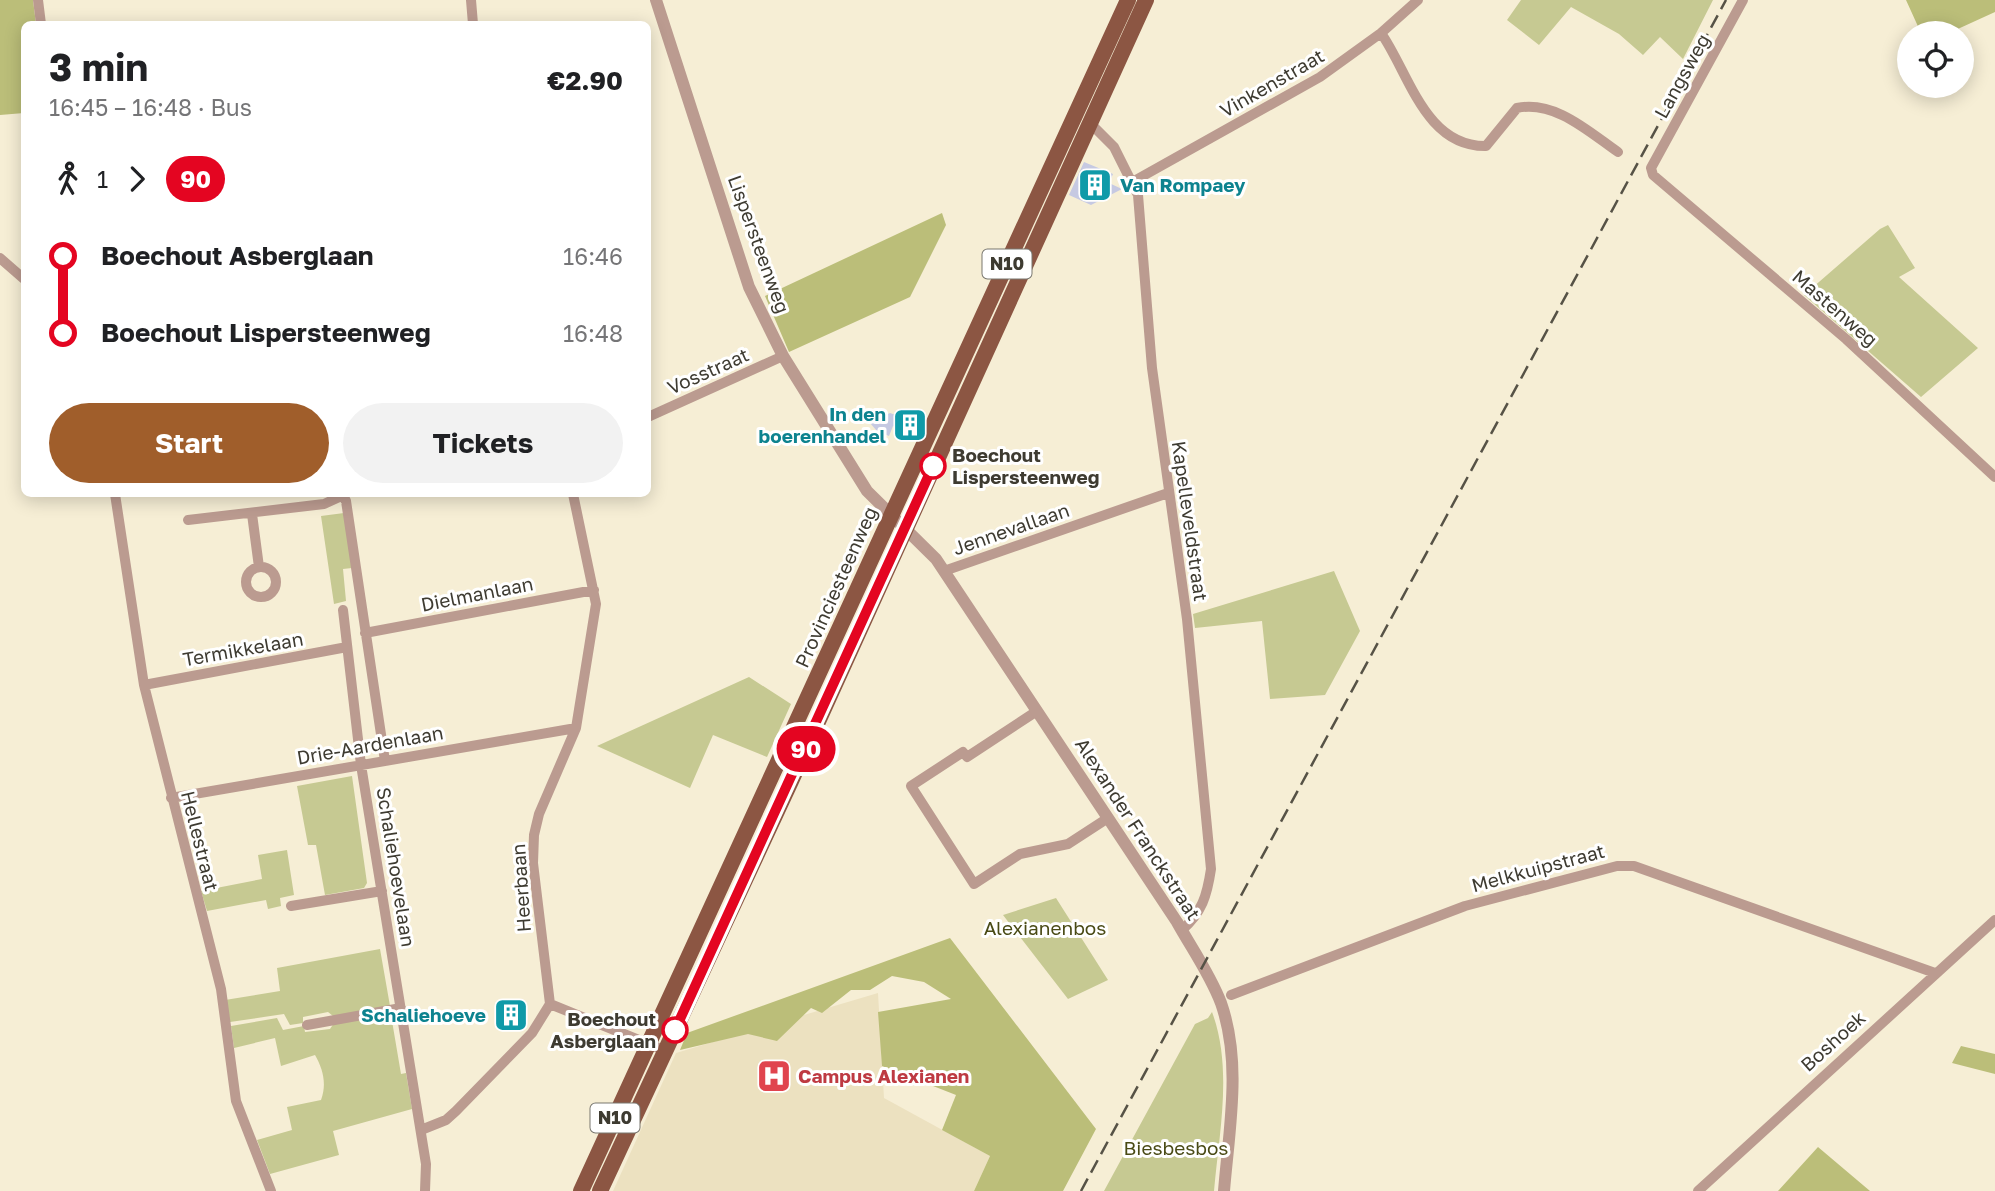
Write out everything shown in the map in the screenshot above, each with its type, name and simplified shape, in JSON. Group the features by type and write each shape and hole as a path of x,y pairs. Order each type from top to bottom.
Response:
{"main road":[{"name":"Provinciesteenweg","path":"581,1191 1128,0"},
{"name":"Provinciesteenweg","path":"600,1191 1146,0"},
{"path":"1087,89 1086,111 1097,107"}],"street":[{"path":"37,0 40,21"},
{"path":"471,0 473,21"},
{"name":"Lispersteenweg","path":"656,0 749,287 783,356 867,491 905,528"},
{"name":"Vinkenstraat","path":"1134,181 1320,77 1381,33 1418,0"},
{"name":"Langsweg","path":"1651,168 1743,0"},
{"path":"1381,33 1422,108 1437,125 1462,142 1486,146 1517,108 1535,107 1565,116 1618,152"},
{"name":"Kapelleveldstraat","path":"1088,126 1094,127 1114,147 1134,181 1141,216 1152,368 1186,619 1212,869 1207,898 1200,912 1182,930"},
{"name":"Mastenweg","path":"1651,168 1661,183 1846,339 1995,477"},
{"path":"0,258 21,276"},
{"name":"Vosstraat","path":"651,416 783,356"},
{"name":"Jennevallaan","path":"944,571 1168,493"},
{"name":"Hellestraat","path":"115,497 144,685 221,989 236,1101 271,1191"},
{"path":"188,520 324,504 337,497"},
{"name":"Schaliehoevelaan","path":"344,497 385,761"},
{"name":"Heerbaan","path":"550,1004 533,863 534,835 539,814 576,728 596,604 574,497"},
{"path":"252,514 259,567"},
{"name":"Alexander Franckstraat","path":"905,528 944,571 1182,930 1219,998 1231,1045 1232,1082 1224,1191"},
{"name":"Dielmanlaan","path":"365,633 594,590"},
{"name":"Schaliehoevelaan","path":"343,610 361,765 421,1130"},
{"name":"Termikkelaan","path":"144,685 347,647"},
{"path":"1037,711 967,757 963,752 911,786 974,884 1020,854 1068,844 1108,818"},
{"name":"Drie-Aardenlaan","path":"171,798 576,728"},
{"name":"Melkkuipstraat","path":"1230,995 1465,906 1617,866 1634,866 1935,974"},
{"path":"291,906 382,891"},
{"name":"Boshoek","path":"1698,1191 1995,920"},
{"path":"425,1191 426,1164 421,1130 446,1120 456,1111 532,1033 550,1004 666,1051"},
{"path":"307,1024 401,1008"}],"shaded area":[{"name":"Campus Alexianen","path":"878,993 884,1098 990,1156 974,1191 613,1191 676,1053"}],"green space":[{"path":"0,0 33,0 36,21 21,21 21,113 0,115"},
{"path":"1521,0 1713,0 1683,59 1660,37 1643,55 1619,34 1571,7 1539,45 1507,20"},
{"path":"1906,0 1995,0 1995,12 1974,22 1916,21"},
{"path":"942,213 946,225 910,297 789,352 765,296"},
{"path":"1888,225 1915,268 1899,277 1978,348 1921,397 1804,295"},
{"path":"344,513 352,568 343,569 346,601 334,604 321,516"},
{"path":"1334,571 1360,631 1325,695 1270,699 1262,621 1195,628 1193,614"},
{"path":"749,677 791,704 767,757 713,735 690,788 597,746"},
{"path":"352,776 367,883 364,888 325,895 316,845 308,845 297,786"},
{"path":"287,850 294,895 280,898 281,906 268,909 266,900 207,911 201,891 262,879 258,855"},
{"name":"Alexianenbos","path":"1056,898 1108,980 1068,999 1003,915"},
{"path":"950,938 1096,1129 1063,1191 974,1191 990,1156 942,1130 956,1095 882,1066 878,1012 951,999 924,982 892,976 870,990 851,990 822,1013 811,1008 777,1041 748,1034 680,1050 687,1033"},
{"path":"380,949 390,1006 333,1016 328,1012 303,1017 303,1023 290,1025 284,1014 230,1022 225,1000 280,991 277,968"},
{"name":"Biesbesbos","path":"1212,1012 1222,1055 1223,1078 1214,1191 1104,1191 1195,1024 1208,1018"},
{"path":"391,1015 401,1074 406,1073 412,1109 333,1131 339,1155 270,1174 257,1140 292,1130 287,1107 321,1100 324,1088 322,1071 315,1055 281,1066 275,1038 234,1048 231,1026 277,1018 283,1030 304,1026 305,1032 330,1029 334,1023"},
{"path":"1961,1046 1995,1054 1995,1074 1952,1063"},
{"path":"1818,1147 1870,1191 1778,1191"}],"building":[{"name":"Van Rompaey","path":"1084,162 1113,174 1109,183 1122,189 1091,205 1069,195"},
{"name":"In den boerenhandel","path":"907,412 924,419 916,436 893,426 889,436 877,431 870,423 890,413 905,418"},
{"name":"Schaliehoeve","path":"525,1007 527,1020 497,1026 495,1011"}],"railway":[{"path":"1081,1191 1726,0"}],"bus line":[{"name":"90","path":"675,1030 933,466"}],"place":[{"name":"Van Rompaey","path":"1095,185"},
{"name":"In den boerenhandel","path":"910,425"},
{"name":"Boechout Lispersteenweg","path":"933,466"},
{"name":"Schaliehoeve","path":"511,1015"},
{"name":"Boechout Asberglaan","path":"675,1030"},
{"name":"Campus Alexianen","path":"774,1076"}]}
